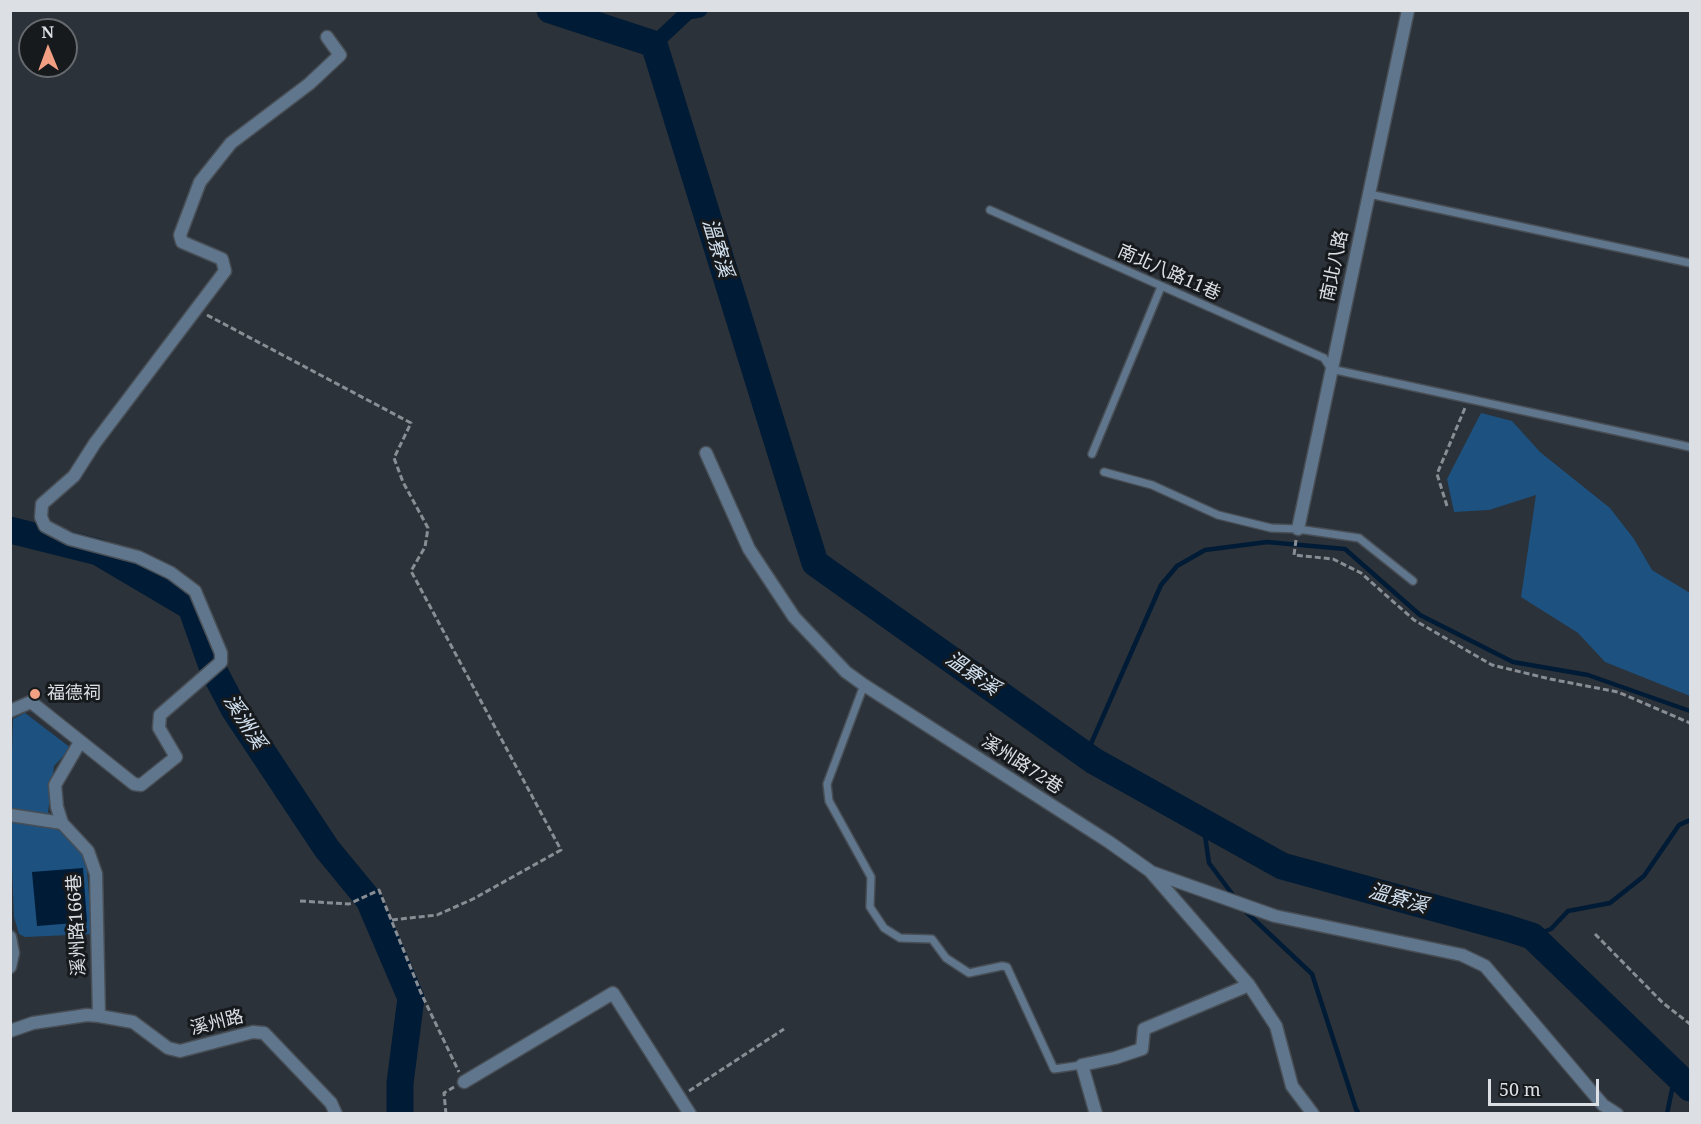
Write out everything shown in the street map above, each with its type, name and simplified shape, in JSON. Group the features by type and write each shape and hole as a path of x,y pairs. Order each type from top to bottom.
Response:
{"street":[{"name":"南北八路","path":"1298,530 1408,10"},
{"path":"10,711 31,702 134,784 141,785 176,757 159,728 160,715 221,662 220,653 195,591 171,573 138,557 70,539 45,526 41,517 42,504 74,476 95,443 225,272 222,259 182,242 180,235 200,182 231,143 309,84 340,55 327,37"},
{"name":"溪州路72巷","path":"706,453 749,549 794,617 846,672 864,685 1109,842 1150,871 1249,985 1276,1026 1292,1086 1313,1113"},
{"name":"溪州路166巷","path":"80,742 55,785 57,807 63,823 88,851 96,874 99,1016"},
{"path":"10,815 63,823"},
{"path":"1150,871 1275,916 1462,955 1485,966 1603,1105 1617,1113"},
{"path":"10,937 13,953 10,967"},
{"path":"1096,1113 1082,1065 1115,1058 1142,1048 1144,1029 1249,985"},
{"path":"464,1082 613,993 690,1113"},
{"name":"溪州路","path":"10,1031 44,1022 87,1015 99,1016 133,1022 168,1048 180,1051 253,1032 264,1033 331,1103 336,1113"}],"lane":[{"path":"1369,194 1690,263"},
{"name":"南北八路11巷","path":"990,210 1324,358 1331,369"},
{"path":"1092,454 1161,287"},
{"path":"1331,369 1690,447"},
{"path":"1104,472 1152,485 1218,515 1271,528 1359,538 1413,582"},
{"path":"864,685 827,784 829,801 871,877 870,907 884,928 900,938 932,939 946,958 969,973 1007,967 1054,1069 1082,1065"}],"path":[{"path":"197,310 411,423 394,458 403,482 428,528 425,547 411,571 561,850 473,899 437,915 392,920"},
{"path":"1447,506 1437,474 1470,398"},
{"path":"1295,548 1294,555 1333,559 1361,573 1414,620 1492,665 1617,692 1690,723"},
{"path":"300,901 349,904 379,891 422,993 464,1082 444,1093 446,1113"},
{"path":"1595,934 1663,1003 1690,1024"},
{"path":"680,1097 784,1029"}],"shaded area":[{"path":"1481,413 1512,421 1540,452 1610,508 1634,539 1652,570 1690,593 1690,696 1605,662 1578,633 1521,597 1536,495 1489,510 1454,512 1447,479"},
{"path":"25,713 71,748 54,766 48,812 68,839 86,856 92,934 25,937 19,934 14,917 10,818 13,719"},
{"path":"83,868 87,922 37,926 32,872"}],"waterway":[{"name":"溫寮溪","path":"550,10 654,44 815,563 1094,761 1282,866 1532,936 1690,1088"},
{"path":"654,44 688,12 700,10"},
{"name":"溪洲溪","path":"10,530 98,552 191,607 213,669 234,709 327,849 369,900 411,998 400,1083 400,1114"},
{"path":"1086,755 1161,585 1177,566 1205,550 1267,542 1345,549 1420,615 1513,662 1588,675 1690,711"},
{"path":"1532,936 1551,929 1568,911 1610,903 1644,876 1679,825 1690,820"},
{"path":"1203,822 1209,863 1236,899"},
{"path":"1242,908 1312,974 1359,1114"},
{"path":"1667,1114 1675,1075"}],"place":[{"name":"福德祠","path":"35,694"}]}
